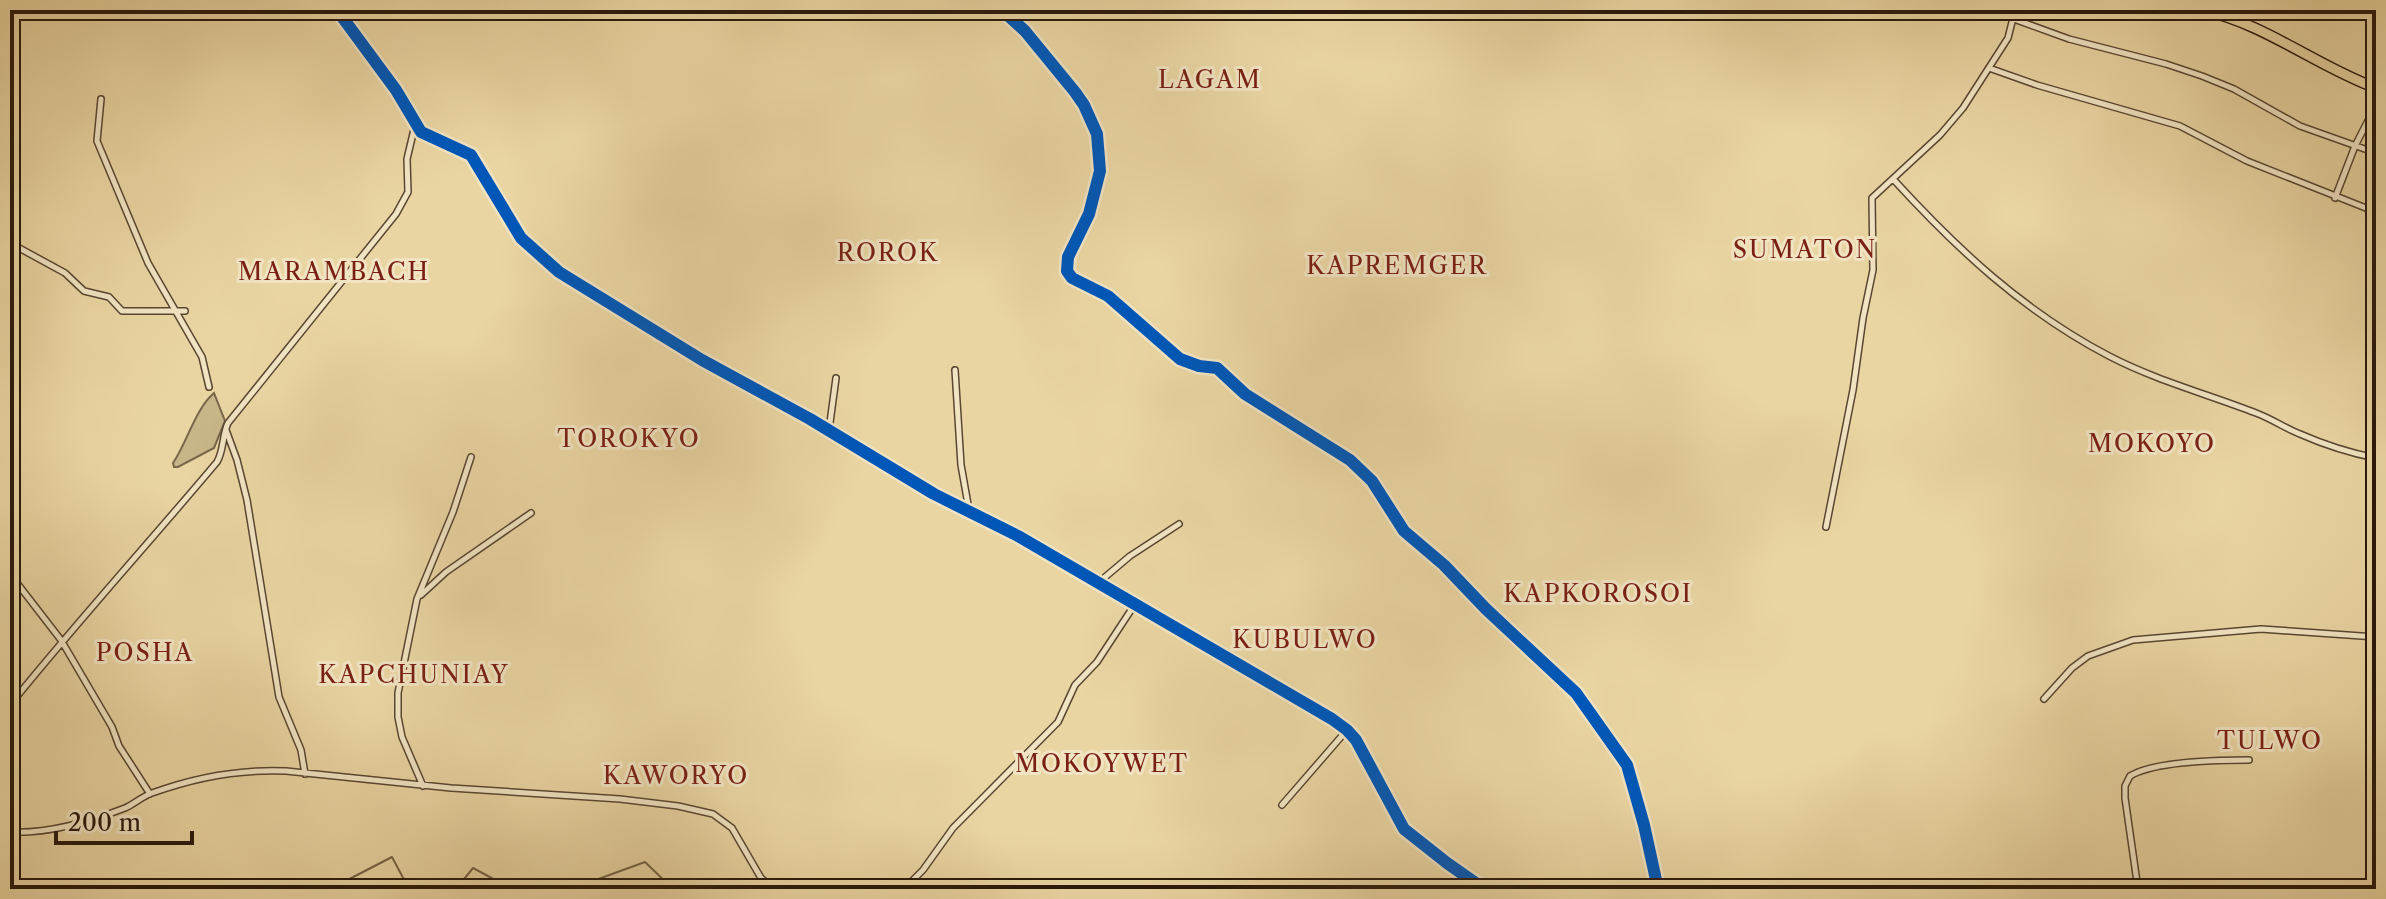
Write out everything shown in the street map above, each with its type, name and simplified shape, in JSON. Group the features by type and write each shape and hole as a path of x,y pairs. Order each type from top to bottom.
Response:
{"main road":[{"path":"2202,10 2243,21 2376,88"}],"street":[{"path":"337,10 396,90 415,125 429,138 471,155 512,226 550,265 702,360 829,430 934,494 1018,536 1234,664 1294,695 1347,730 1365,755 1404,829 1484,889"},
{"path":"1002,10 1037,44 1075,92 1097,134 1100,171 1089,214 1068,257 1067,271 1072,278 1108,296 1181,360 1217,368 1245,394 1350,460 1372,481 1404,531 1444,565 1576,693 1627,765 1658,889"},
{"path":"1826,527 1873,270 1871,204 1876,193 1950,124 2008,38 2015,10"},
{"path":"2361,10 2376,16"},
{"path":"2011,18 2069,39 2202,76 2234,89 2300,126 2376,153"},
{"path":"1989,68 2084,100 2180,126 2247,161 2376,212"},
{"path":"101,99 97,141 148,263 202,357 209,387"},
{"path":"2335,198 2355,146 2376,105"},
{"path":"10,705 61,640 217,462 222,453 225,429 405,201 408,192 407,159 415,125"},
{"path":"1893,179 1946,236 1997,283 2047,319 2107,355 2138,370 2263,416 2330,446 2376,458"},
{"path":"10,243 65,273 84,291 109,297 122,311 185,311"},
{"path":"955,370 961,465 969,511"},
{"path":"829,430 836,378"},
{"path":"225,429 247,500 279,697 301,750 305,774"},
{"path":"423,786 402,737 398,693 417,599 453,512 471,457"},
{"path":"417,599 446,572 531,513"},
{"path":"1098,583 1130,556 1179,524"},
{"path":"10,574 61,640 112,727 119,746 150,794"},
{"path":"904,889 923,870 953,828 1058,722 1075,685 1097,662 1135,604"},
{"path":"2044,699 2072,668 2088,656 2133,640 2261,629 2376,637"},
{"path":"1282,805 1347,730"},
{"path":"2138,889 2125,798 2126,781 2130,776 2146,770 2189,763 2249,760"},
{"path":"10,832 64,828 126,807 150,794 216,775 240,771 305,774 423,786 620,799 713,814 732,828 761,878 774,889"}],"shaded area":[{"path":"214,393 225,421 214,448 174,467 173,463 196,417"}],"waterway":[{"path":"330,889 392,857 409,889"},
{"path":"571,889 645,862 673,889"},
{"path":"456,889 473,868 512,889"}],"cycle path":[{"path":"337,10 396,90 421,132 471,155 521,238 559,272 702,360 810,419 934,494 1018,536 1332,719 1356,740 1404,829 1484,889"},
{"path":"1002,10 1025,31 1075,92 1097,134 1100,171 1089,214 1068,257 1067,271 1072,278 1108,296 1180,359 1217,368 1245,394 1350,460 1372,481 1404,531 1444,565 1576,693 1627,765 1658,889"}],"district":[{"name":"LAGAM","path":"1210,79"},
{"name":"SUMATON","path":"1805,249"},
{"name":"ROROK","path":"888,252"},
{"name":"KAPREMGER","path":"1397,265"},
{"name":"MARAMBACH","path":"334,271"},
{"name":"TOROKYO","path":"629,438"},
{"name":"MOKOYO","path":"2152,443"},
{"name":"KAPKOROSOI","path":"1598,593"},
{"name":"KUBULWO","path":"1305,639"},
{"name":"POSHA","path":"145,652"},
{"name":"KAPCHUNIAY","path":"414,674"},
{"name":"TULWO","path":"2270,740"},
{"name":"MOKOYWET","path":"1102,763"},
{"name":"KAWORYO","path":"676,775"}]}
